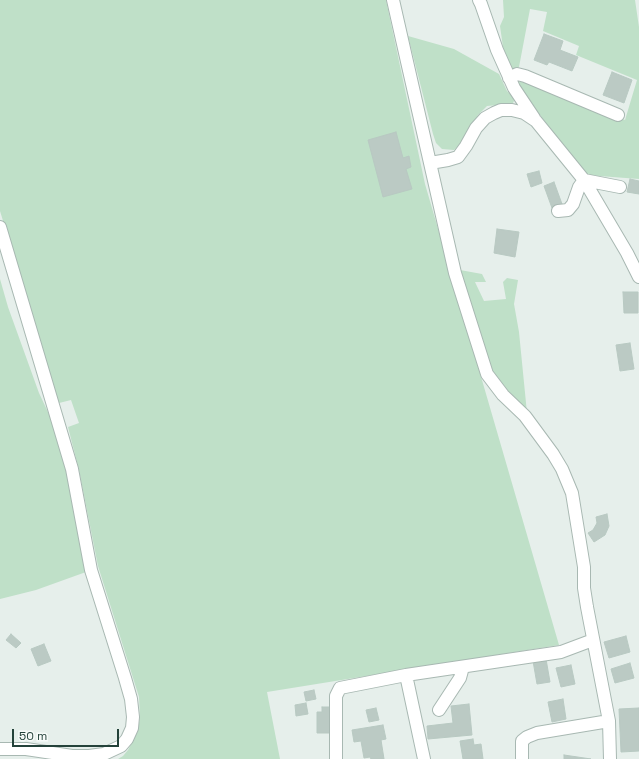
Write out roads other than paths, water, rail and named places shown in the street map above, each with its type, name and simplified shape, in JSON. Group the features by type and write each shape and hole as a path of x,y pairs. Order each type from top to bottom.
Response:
{"street":[{"path":"393,0 455,273 487,374 503,395 525,416 553,454 562,469 572,493 582,554 584,588 609,721 610,759"},
{"path":"479,0 514,88 536,121 584,180 627,253 639,277"},
{"path":"509,78 517,74 525,76 618,115"},
{"path":"430,163 448,160 458,156 466,146 476,128 485,118 501,110 512,110 524,113 536,121"},
{"path":"584,180 620,187"},
{"path":"558,211 568,210 573,204 579,187 584,180"},
{"path":"0,227 70,462 91,570 131,699 133,717 132,728 128,739 121,746 104,754 71,758 26,749 0,749"},
{"path":"336,759 336,696 340,688 406,675 561,652 593,640"},
{"path":"439,710 460,678 463,667"},
{"path":"406,675 424,759"},
{"path":"522,759 522,741 527,737 538,733 609,721"}]}
